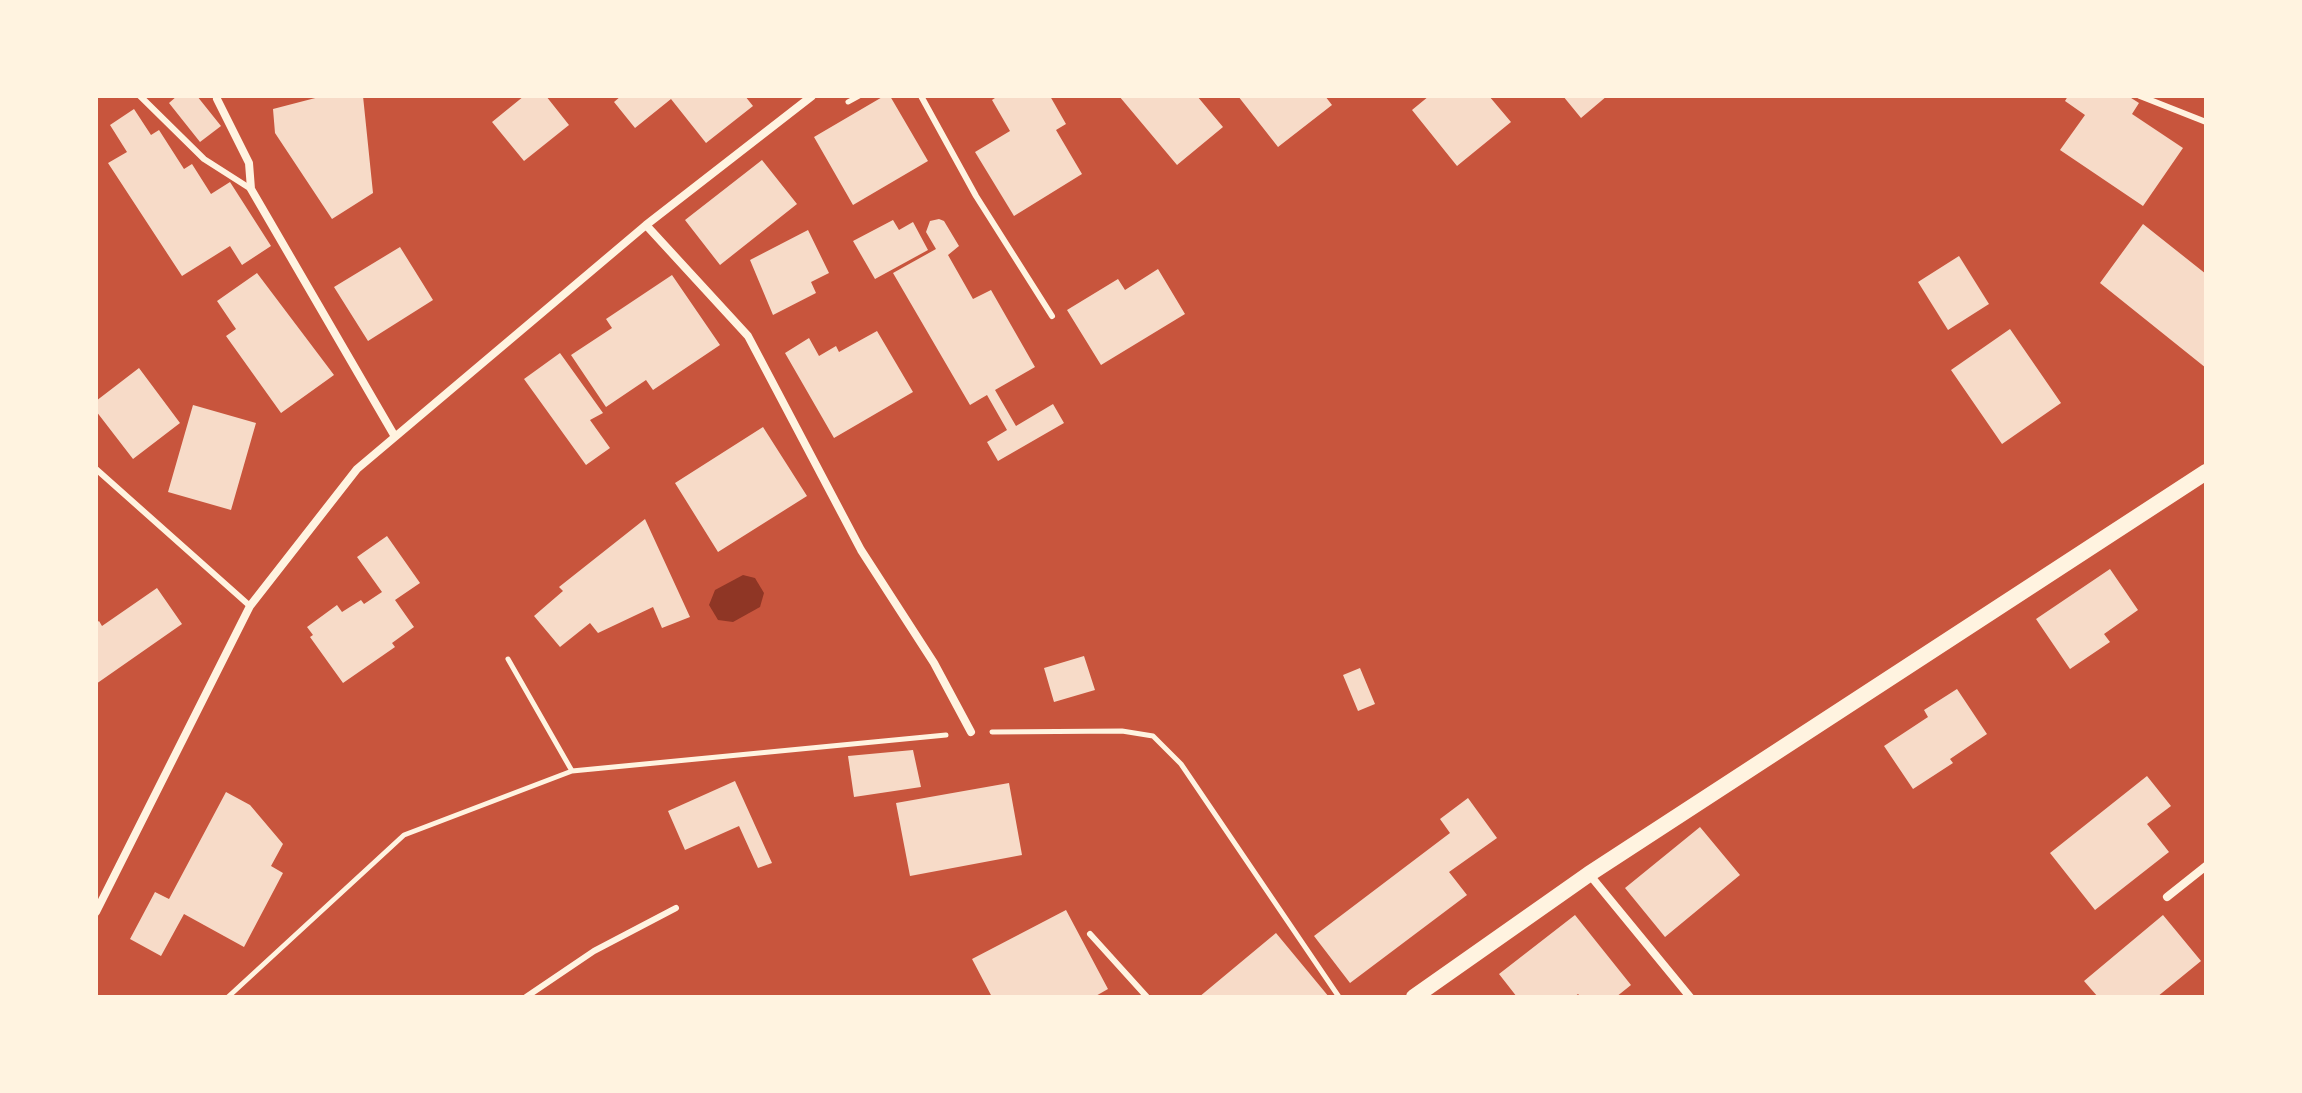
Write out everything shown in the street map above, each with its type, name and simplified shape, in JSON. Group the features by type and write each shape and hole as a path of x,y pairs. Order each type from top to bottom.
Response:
{"main road":[{"path":"1414,997 1589,874 2206,472"}],"street":[{"path":"96,912 250,606 357,469 646,225 812,96"},
{"path":"217,99 249,163 251,189 394,435"},
{"path":"646,225 748,336 861,550 934,663 971,732"},
{"path":"2167,897 2206,866"},
{"path":"1589,874 1690,997"}],"lane":[{"path":"140,96 204,159 251,189"},
{"path":"921,96 976,196 1052,316"},
{"path":"2140,96 2206,122"},
{"path":"96,469 250,606"},
{"path":"526,997 594,951 676,908"},
{"path":"1090,934 1147,997"}],"path":[{"path":"848,102 859,96"},
{"path":"508,659 572,771"},
{"path":"228,997 359,881 404,835 572,771 971,732 1122,731 1153,736 1181,764 1339,997"}],"shaded area":[{"path":"743,575 755,578 764,593 760,607 733,622 718,620 709,605 715,590"}],"building":[{"path":"177,96 197,96 221,126 200,142 169,103"},
{"path":"323,96 363,96 373,193 332,219 275,133 273,109"},
{"path":"524,96 546,96 569,125 524,161 492,122"},
{"path":"621,96 745,96 753,106 706,143 671,99 635,128 614,102"},
{"path":"884,96 890,96 928,161 853,205 814,137"},
{"path":"998,96 1050,96 1066,124 1056,130 1082,174 1014,216 975,152 1010,131 992,100"},
{"path":"1119,96 1197,96 1223,127 1177,165"},
{"path":"1238,96 1325,96 1332,105 1278,147"},
{"path":"1429,96 1489,96 1511,122 1457,166 1412,110"},
{"path":"1563,96 1607,96 1581,118"},
{"path":"2068,96 2128,96 2139,103 2132,114 2183,148 2143,206 2060,150 2085,115 2065,101"},
{"path":"134,109 151,135 159,130 184,169 192,164 211,194 230,182 271,246 242,265 230,246 182,276 108,163 127,152 110,125"},
{"path":"762,160 797,204 720,265 685,220"},
{"path":"893,220 899,230 913,222 928,250 875,279 853,241"},
{"path":"930,221 944,221 959,246 948,255 973,299 991,290 1035,367 995,390 1016,426 1053,404 1064,423 998,461 987,442 1007,430 987,395 970,405 893,273 936,249 926,232"},
{"path":"2143,224 2206,274 2206,368 2100,283"},
{"path":"808,230 829,273 811,282 816,293 773,315 750,260"},
{"path":"400,247 433,300 368,341 334,287"},
{"path":"1959,256 1989,304 1948,330 1918,282"},
{"path":"1158,269 1185,314 1101,365 1067,310 1118,279 1125,290"},
{"path":"257,273 334,375 281,413 226,336 236,329 217,301"},
{"path":"672,275 720,345 653,390 646,380 606,407 571,355 612,328 606,319"},
{"path":"2010,329 2061,403 2002,444 1951,370"},
{"path":"877,331 913,392 834,438 785,353 809,338 819,356 836,346 839,352"},
{"path":"560,353 603,413 590,420 610,448 586,465 524,379"},
{"path":"139,368 180,423 133,459 96,411 96,401"},
{"path":"193,405 256,423 231,510 168,492"},
{"path":"763,427 807,496 718,552 675,483"},
{"path":"645,519 690,617 662,628 653,607 598,633 590,623 560,647 534,616 563,591 559,587"},
{"path":"387,536 420,583 395,600 414,627 392,643 395,647 343,683 310,637 313,635 307,627 337,605 342,612 361,600 364,604 382,592 357,557"},
{"path":"2110,569 2138,610 2104,634 2110,642 2070,669 2036,619"},
{"path":"157,588 182,624 96,684 96,623 99,621 102,626"},
{"path":"1084,656 1095,690 1054,702 1044,668"},
{"path":"1360,668 1375,704 1358,711 1343,675"},
{"path":"1957,689 1987,734 1950,759 1953,763 1913,789 1884,746 1928,717 1924,710"},
{"path":"913,750 921,787 854,797 848,756"},
{"path":"2147,776 2171,806 2147,824 2169,852 2095,910 2050,853"},
{"path":"735,781 772,863 758,868 739,826 685,850 668,811"},
{"path":"1009,783 1022,855 910,876 896,803"},
{"path":"226,792 250,805 283,844 271,866 283,873 244,947 184,914 161,956 130,939 155,892 169,899"},
{"path":"1468,798 1497,838 1449,872 1467,895 1350,983 1314,936 1450,833 1440,819"},
{"path":"1700,827 1740,875 1665,937 1625,888"},
{"path":"1066,910 1108,989 1094,997 992,997 972,959"},
{"path":"1575,915 1631,985 1616,997 1581,997 1578,994 1574,997 1517,997 1499,974"},
{"path":"2163,915 2201,961 2157,997 2098,997 2084,981"},
{"path":"1276,933 1329,997 1199,997"}]}
